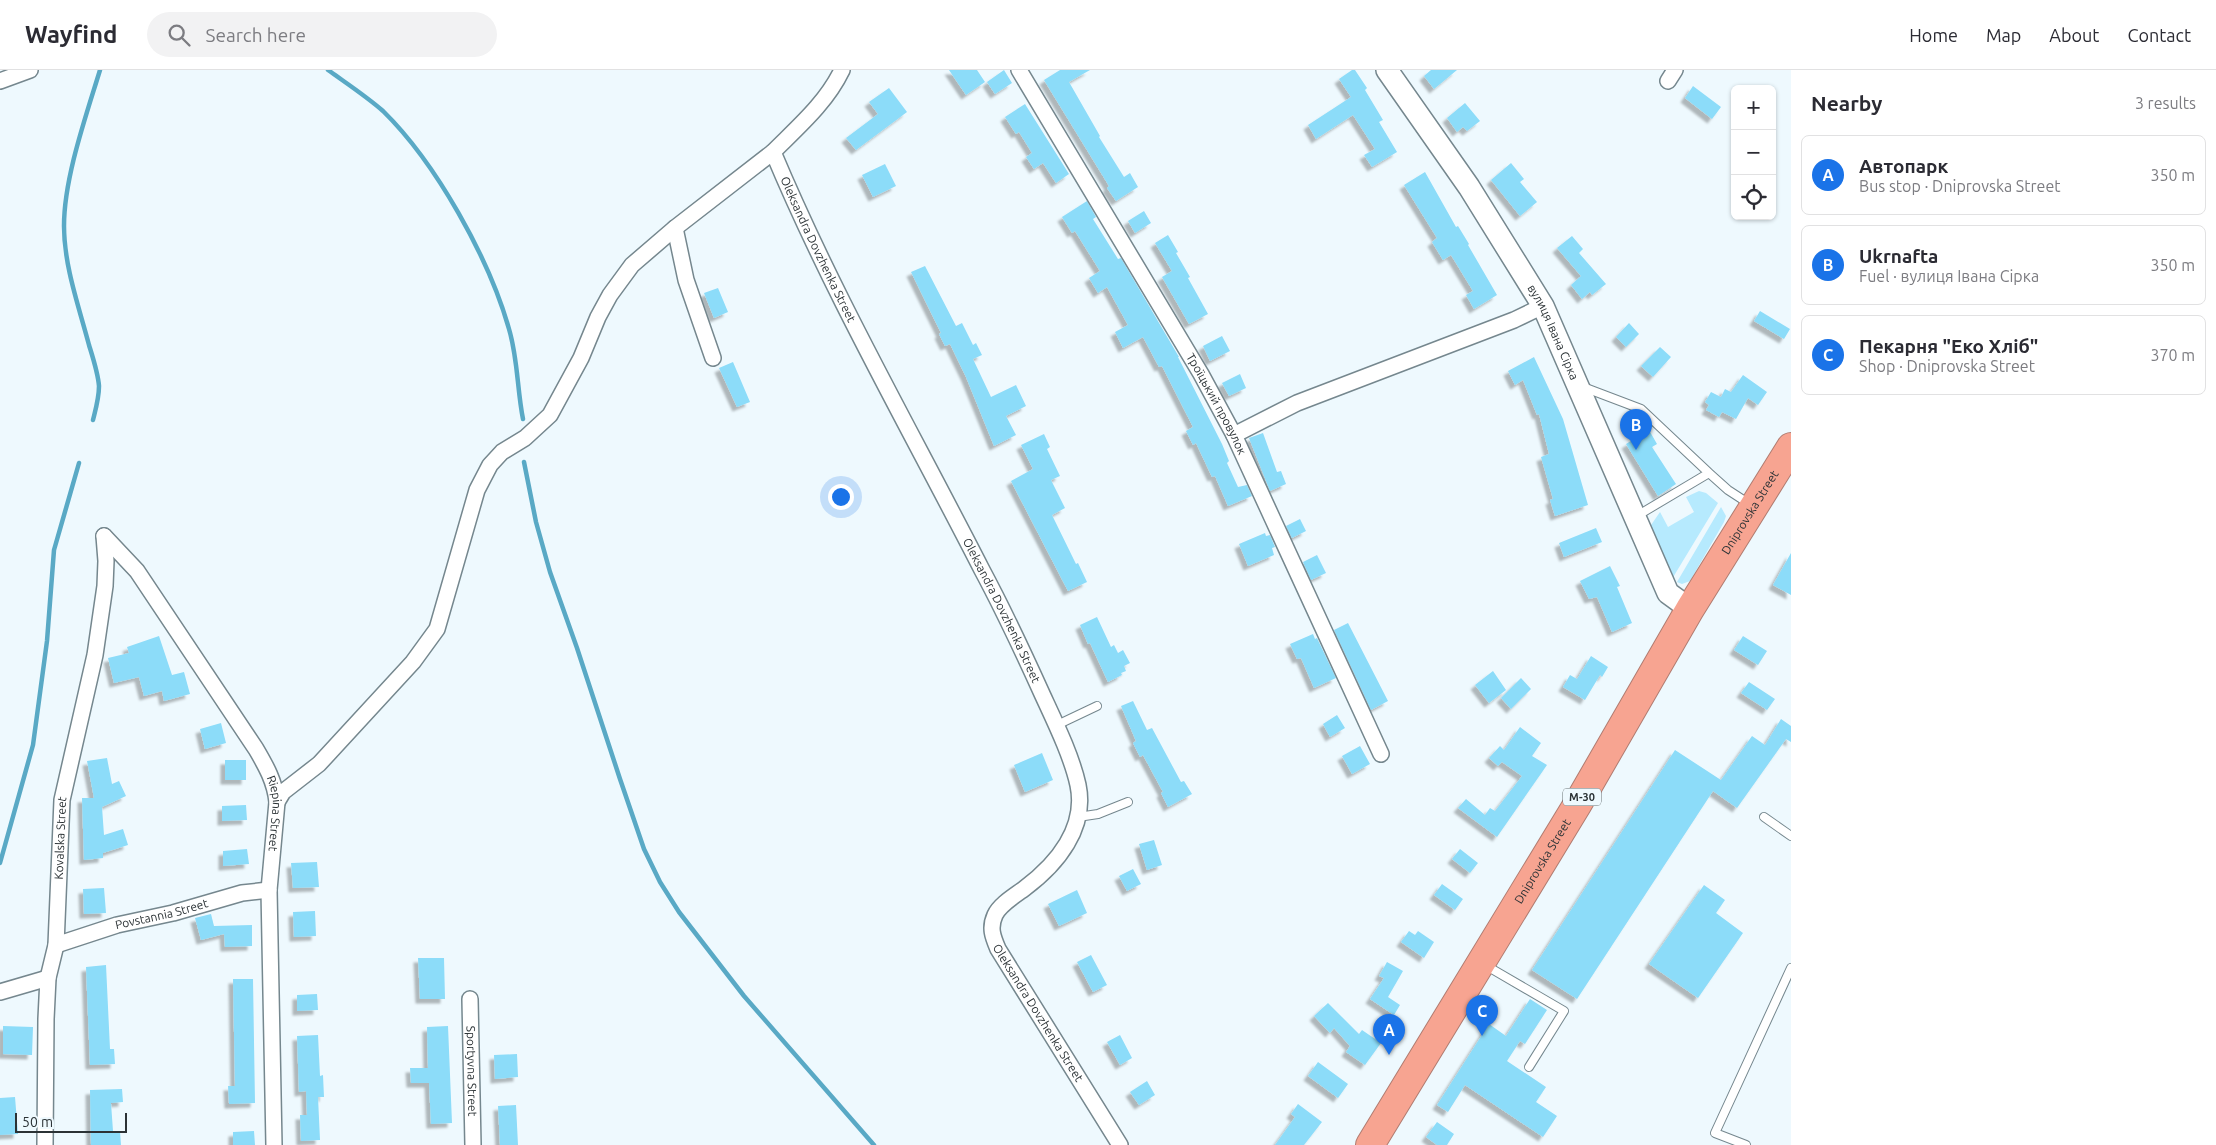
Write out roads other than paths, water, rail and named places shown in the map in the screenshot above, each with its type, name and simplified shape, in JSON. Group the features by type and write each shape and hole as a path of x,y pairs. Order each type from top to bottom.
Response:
{"highway":[{"name":"Dniprovska Street","path":"1370,1145 1577,805 1690,609 1791,447"}],"street":[{"path":"0,81 30,70"},
{"path":"277,802 283,792 319,764 412,662 437,629 477,490 490,465 502,452 525,438 550,415 581,358 598,317 610,295 632,265 675,228 773,152 819,106 842,70"},
{"name":"Троїцький провулок","path":"1019,70 1201,374 1234,435 1381,754"},
{"name":"вулиця Івана Сірка","path":"1387,70 1469,186 1543,306 1668,593 1690,609"},
{"name":"Oleksandra Dovzhenka Street","path":"773,152 794,203 834,285 1010,622 1057,725 1078,784 1080,805 1078,817 1069,841 1057,860 1045,873 996,912 991,930 998,950 1120,1145"},
{"path":"675,228 686,280 712,358"},
{"path":"1234,435 1297,403 1514,320 1543,306"},
{"name":"Riepina Street","path":"104,536 137,570 256,749 272,777 277,802 269,890 274,1145"},
{"name":"Kovalska Street","path":"45,1145 48,978 56,946 62,800 95,655 105,586 104,536"},
{"name":"Povstannia Street","path":"56,946 117,925 173,913 242,893 269,890"},
{"path":"0,992 48,978"},
{"name":"Sportyvna Street","path":"470,999 473,1145"}],"lane":[{"path":"1579,386 1642,409 1728,490 1755,507"},
{"path":"1634,518 1709,473"},
{"path":"1057,725 1097,706"},
{"path":"1078,817 1098,814 1128,802"},
{"path":"1764,817 1791,836"},
{"path":"1481,963 1564,1011 1529,1067"},
{"path":"1746,1145 1716,1133 1791,968"}],"waterway":[{"path":"93,420 99,386 69,271 64,226 65,207 72,168 82,127 100,70"},
{"path":"328,70 376,105 403,132 441,184 458,213 488,272 509,329 523,419"},
{"path":"524,462 536,522 550,572 644,849 660,882 679,912 744,996 874,1145"},
{"path":"0,863 33,745 47,641 54,550 79,463"}],"place":[{"name":"Ukrnafta","path":"1636,450"},
{"name":"Пекарня \"Еко Хліб\"","path":"1482,1036"},
{"name":"Автопарк","path":"1389,1055"}]}
